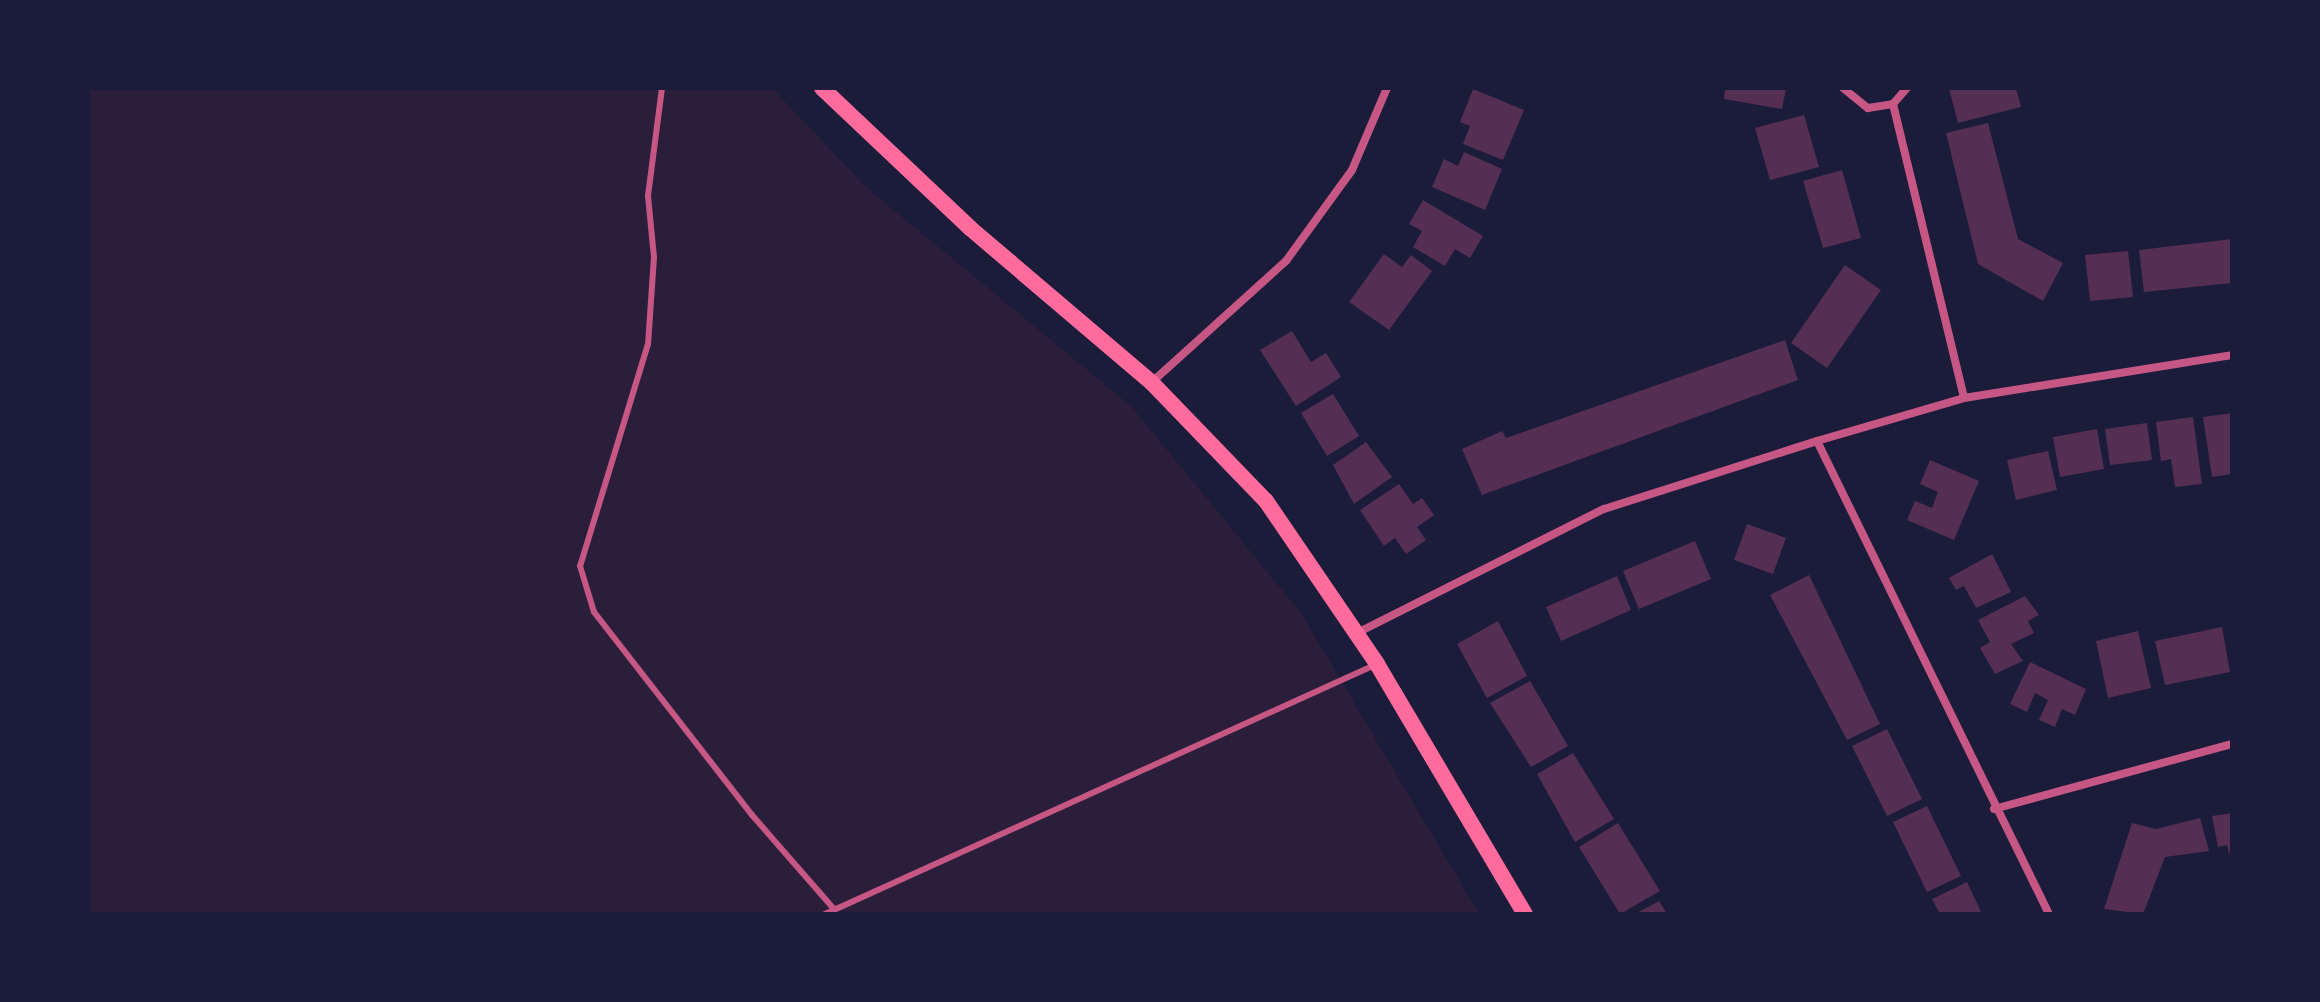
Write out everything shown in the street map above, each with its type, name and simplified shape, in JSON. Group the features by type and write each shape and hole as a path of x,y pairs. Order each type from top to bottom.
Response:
{"main road":[{"path":"822,88 970,228 1152,383 1266,501 1377,664 1525,914"}],"street":[{"path":"1152,383 1286,261 1352,170 1387,88"},
{"path":"1843,88 1868,108 1893,104 1907,88"},
{"path":"1893,104 1964,398"},
{"path":"1357,633 1604,509 1817,441 1964,398 2232,355"},
{"path":"1817,441 1994,809 2049,914"},
{"path":"1994,809 2232,744"}],"lane":[{"path":"662,88 648,196 654,257 648,344 580,566 594,612 752,815 834,909"},
{"path":"825,914 1377,664"}],"shaded area":[{"path":"88,88 772,88 867,188 1131,406 1301,613 1479,914 88,914"}],"building":[{"path":"1725,88 1786,89 1782,109 1724,99"},
{"path":"2016,88 2021,107 1958,123 1949,89"},
{"path":"1473,89 1524,110 1503,160 1463,144 1470,126 1460,122"},
{"path":"1804,115 1819,167 1770,180 1755,128"},
{"path":"1988,123 2018,239 2063,263 2043,301 1978,264 1946,133"},
{"path":"1464,152 1502,169 1485,210 1432,187 1444,159 1458,166"},
{"path":"1842,170 1861,238 1823,248 1803,181"},
{"path":"1423,200 1483,236 1470,258 1455,249 1445,266 1413,247 1422,231 1409,224"},
{"path":"2232,239 2232,283 2144,292 2139,250"},
{"path":"2128,251 2133,297 2090,301 2085,255"},
{"path":"1384,254 1402,267 1411,255 1432,271 1389,330 1349,302"},
{"path":"1845,265 1881,290 1827,368 1791,343"},
{"path":"1292,331 1311,362 1326,353 1341,377 1296,406 1260,350"},
{"path":"1785,340 1798,380 1482,495 1462,449 1502,431 1506,438"},
{"path":"1333,394 1359,436 1327,456 1301,413"},
{"path":"2232,413 2232,474 2212,477 2203,417"},
{"path":"2193,417 2202,484 2175,487 2171,459 2161,461 2156,422"},
{"path":"2147,423 2152,460 2110,465 2105,429"},
{"path":"2097,429 2104,469 2060,477 2053,437"},
{"path":"1366,442 1392,477 1354,504 1333,465"},
{"path":"2048,451 2057,490 2016,500 2007,460"},
{"path":"1930,460 1979,481 1954,540 1907,520 1915,501 1932,508 1938,492 1920,484"},
{"path":"1399,484 1413,504 1422,498 1434,515 1417,527 1426,540 1406,554 1395,538 1384,546 1360,510"},
{"path":"1747,524 1786,538 1773,574 1734,560"},
{"path":"1695,541 1711,579 1639,609 1623,571"},
{"path":"1992,554 2011,592 1976,608 1964,586 1956,590 1949,578"},
{"path":"1809,575 1880,724 1847,740 1770,595"},
{"path":"1617,576 1631,610 1561,641 1546,607"},
{"path":"2025,596 2039,615 2028,621 2034,633 2011,644 2023,661 1995,674 1980,648 1990,642 1978,620"},
{"path":"1498,621 1527,676 1487,698 1457,644"},
{"path":"2222,627 2230,672 2165,685 2155,641"},
{"path":"2138,631 2151,688 2108,698 2096,641"},
{"path":"2030,662 2086,689 2075,715 2062,709 2055,727 2039,720 2048,700 2035,693 2027,712 2010,704"},
{"path":"1530,681 1568,746 1531,767 1490,703"},
{"path":"1887,729 1922,799 1887,816 1852,746"},
{"path":"1573,753 1614,819 1575,842 1537,774"},
{"path":"1927,806 1961,876 1927,892 1893,822"},
{"path":"2232,813 2232,853 2229,853 2227,845 2218,847 2212,816"},
{"path":"2200,818 2209,851 2165,857 2143,914 2104,909 2132,823 2156,829"},
{"path":"1618,823 1660,891 1620,914 1579,847"},
{"path":"1967,882 1982,914 1940,914 1932,899"},
{"path":"1659,901 1667,914 1635,914"}]}
